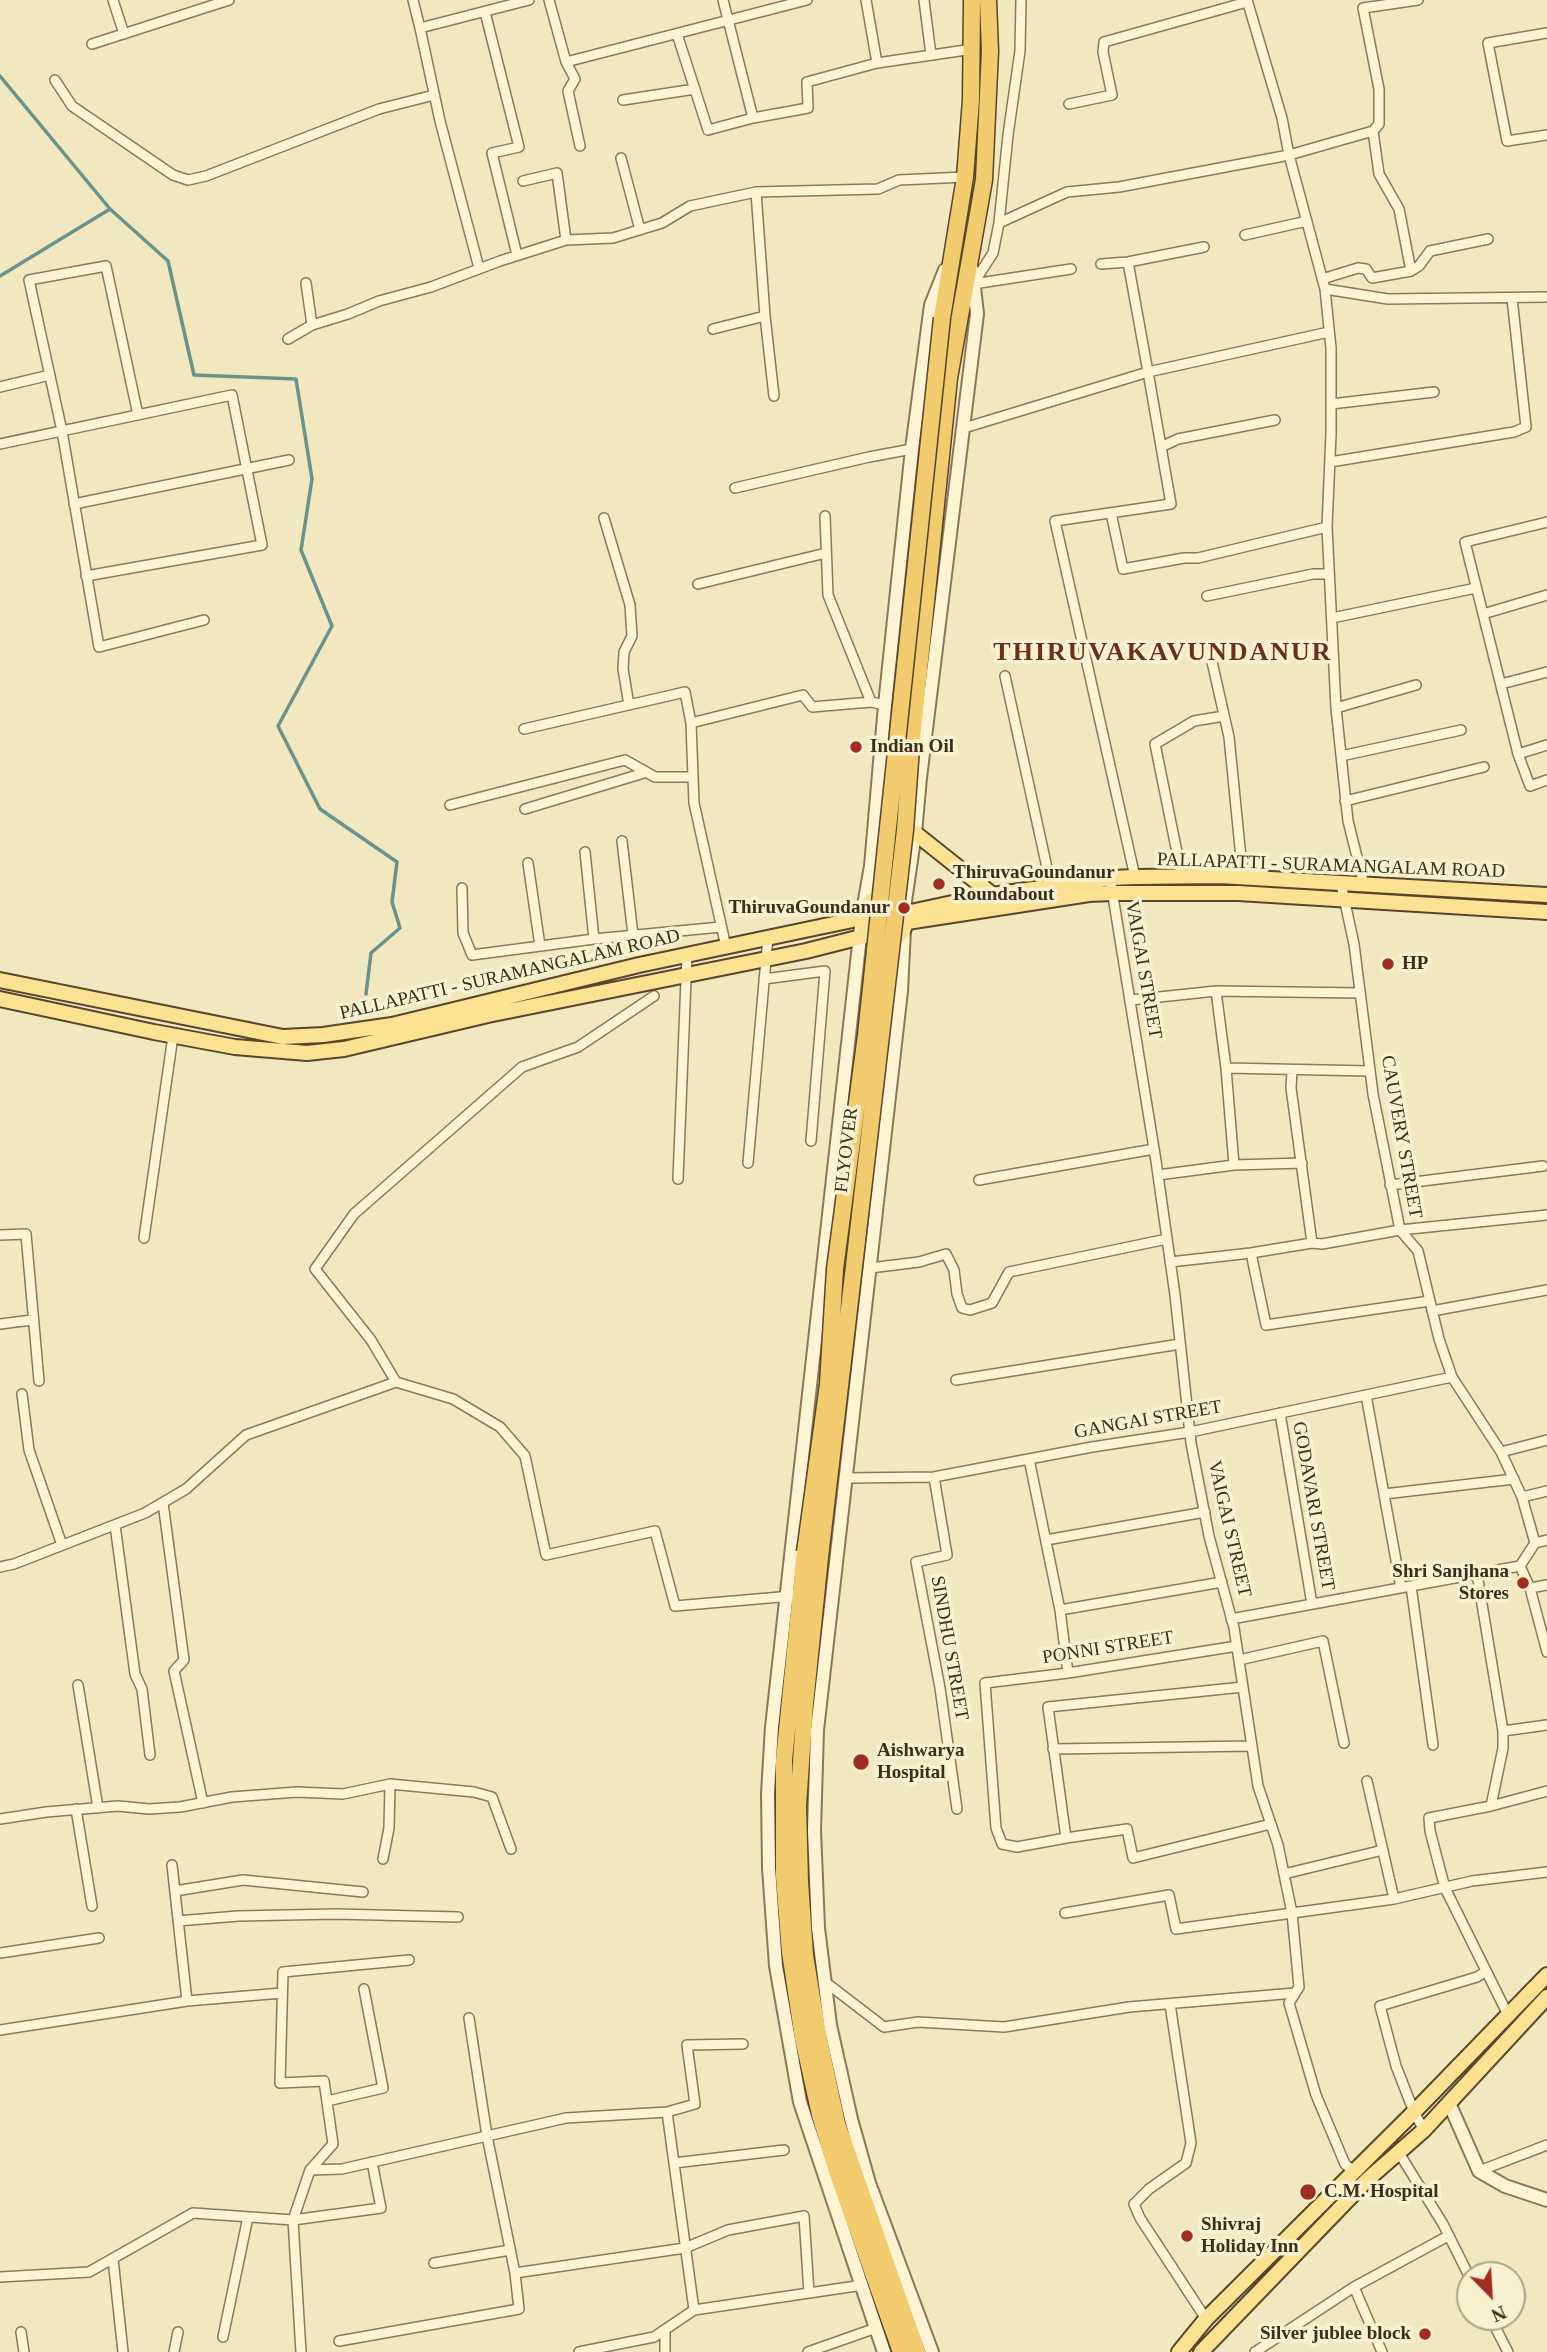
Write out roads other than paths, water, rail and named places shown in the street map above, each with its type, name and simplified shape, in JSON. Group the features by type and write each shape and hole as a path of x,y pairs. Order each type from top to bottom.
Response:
{"highway":[{"path":"917,2352 837,2124 818,2035 805,1955 799,1806 806,1630 828,1384 835,1269 866,1035 942,318 965,177 973,49 972,0"},
{"name":"FLYOVER","path":"813,1555 905,830 943,433 984,180 990,51 988,0"},
{"path":"806,1630 784,1760 784,1876 790,1952 803,2038 820,2115 901,2352"}],"main road":[{"path":"915,833 993,895"},
{"name":"PALLAPATTI - SURAMANGALAM ROAD","path":"905,918 993,895 1110,878 1135,877 1244,878 1547,895"},
{"path":"905,918 1112,893 1238,893 1547,912"},
{"path":"0,999 173,1036 235,1047 306,1054 332,1051 488,1015 864,937 888,941 900,934 905,918 895,899 883,897 871,901 863,915 864,937"},
{"name":"PALLAPATTI - SURAMANGALAM ROAD","path":"0,980 283,1037 323,1035 391,1025 863,915"},
{"path":"1179,2352 1206,2319 1547,1975"},
{"path":"1200,2352 1367,2180 1424,2130 1547,1997"}],"street":[{"path":"113,0 124,34"},
{"path":"192,0 196,11"},
{"path":"92,44 229,0"},
{"path":"413,0 460,202 479,268"},
{"path":"420,28 529,0"},
{"path":"549,0 566,62 575,79 568,91 580,146"},
{"path":"723,0 753,118"},
{"path":"566,62 807,0"},
{"path":"866,0 877,63"},
{"path":"925,0 931,55"},
{"path":"973,284 993,253 999,223 1020,51 1021,0"},
{"path":"999,223 1067,192 1119,187 1289,155 1373,131 1379,124 1379,89 1363,8 1418,0"},
{"path":"1069,104 1112,95 1103,52 1104,43 1247,1 1282,118 1323,284 1329,332 1331,404 1327,527 1336,708 1348,821 1364,885"},
{"path":"485,12 519,147 492,153 517,255"},
{"path":"1547,33 1488,43 1507,141 1547,135"},
{"path":"677,34 708,130 808,108 807,82 877,63 973,49"},
{"path":"55,80 72,107 173,175 188,180 206,176 379,109 434,95"},
{"path":"623,100 695,89"},
{"path":"1373,131 1379,174 1399,209 1411,271"},
{"path":"621,158 640,230"},
{"path":"523,181 557,173 566,240"},
{"path":"288,339 312,325 379,301 431,287 517,255 566,240 613,238 662,223 690,206 756,192 878,189 899,180 965,177"},
{"path":"756,192 774,396"},
{"path":"1245,235 1307,221"},
{"path":"1323,284 1358,268 1366,270 1372,278 1411,271 1419,266 1430,251 1488,239"},
{"path":"863,915 871,866 884,705 912,449 931,305 954,247"},
{"path":"1101,264 1128,262 1204,247"},
{"path":"884,2352 800,2102 776,1966 769,1868 768,1793 772,1727 809,1595 847,1478 901,991 905,918 932,674 977,314 970,255"},
{"path":"1128,262 1171,505 1055,521 1135,877"},
{"path":"138,415 106,266 29,280 62,431 99,647 204,620"},
{"path":"973,284 1071,269"},
{"path":"306,283 312,325"},
{"path":"1323,284 1388,299 1547,298"},
{"path":"1330,462 1514,432 1526,427 1512,298"},
{"path":"713,329 765,316"},
{"path":"964,428 1148,372 1329,332"},
{"path":"0,387 50,375"},
{"path":"1331,404 1434,392"},
{"path":"0,444 232,395 262,545 86,576"},
{"path":"1161,447 1178,439 1275,419"},
{"path":"736,488 912,449"},
{"path":"74,503 289,460"},
{"path":"1111,513 1123,569 1198,558 1327,527"},
{"path":"825,516 828,595 871,702"},
{"path":"604,519 630,605 632,636 624,652 623,669 629,705"},
{"path":"1547,522 1465,542 1518,754 1530,786 1547,780"},
{"path":"698,584 826,553"},
{"path":"1207,596 1313,574 1329,574"},
{"path":"1332,618 1476,588"},
{"path":"1483,614 1547,595"},
{"path":"1210,653 1229,737 1244,878"},
{"path":"1501,684 1547,672"},
{"path":"1005,676 1051,886"},
{"path":"1336,708 1416,685"},
{"path":"524,729 685,692 691,723 694,803 726,947"},
{"path":"691,723 803,695 812,707 871,702 884,705"},
{"path":"1182,877 1155,744 1194,721 1224,716"},
{"path":"1341,756 1461,730"},
{"path":"1518,754 1547,745"},
{"path":"450,805 625,760 654,777 693,777"},
{"path":"1345,801 1484,767"},
{"path":"525,809 644,773"},
{"path":"622,841 633,935"},
{"path":"585,852 594,939"},
{"path":"528,863 540,946"},
{"name":"VAIGAI STREET","path":"1110,878 1158,1175 1190,1432 1205,1512 1237,1646 1258,1786 1271,1824 1292,1913 1299,1987 1289,2003 1316,2095 1345,2164 1353,2171"},
{"name":"CAUVERY STREET","path":"1341,884 1354,944 1370,1071 1400,1230 1418,1251 1439,1339 1452,1377 1501,1452 1522,1497 1535,1544"},
{"path":"462,888 463,933 472,955 594,939 721,927"},
{"path":"748,1163 768,937"},
{"path":"864,937 831,1212 809,1595 817,1730 814,1830 818,1928 830,2025 851,2119 869,2183 932,2352"},
{"path":"678,1179 687,955"},
{"path":"764,979 825,971 811,1141"},
{"path":"1131,1000 1216,991 1360,993"},
{"path":"1216,991 1234,1165"},
{"path":"396,1382 371,1340 315,1269 354,1214 522,1067 578,1047 654,996"},
{"path":"144,1238 173,1036"},
{"path":"1226,1068 1370,1071"},
{"path":"1292,1071 1291,1088 1312,1242"},
{"path":"979,1180 1154,1149"},
{"path":"1158,1175 1234,1165 1302,1163"},
{"path":"1390,1185 1543,1166"},
{"path":"1170,1262 1251,1253 1312,1242 1322,1244 1400,1230 1547,1215"},
{"path":"0,1235 26,1234 39,1381"},
{"path":"870,1268 919,1262 946,1254 954,1270 962,1308 970,1310 992,1303 1009,1272 1167,1239"},
{"path":"1251,1253 1266,1325 1547,1290"},
{"path":"0,1324 32,1320"},
{"path":"956,1380 1180,1344"},
{"name":"GANGAI STREET","path":"847,1478 934,1477 1190,1432 1452,1377"},
{"path":"0,1567 145,1513 186,1489 246,1435 396,1382 453,1399 500,1427 524,1456 546,1555 655,1531 675,1606 809,1595"},
{"path":"22,1394 29,1450 62,1545"},
{"path":"1366,1395 1384,1494 1406,1587 1433,1745"},
{"name":"GODAVARI STREET","path":"1280,1413 1312,1604"},
{"path":"1501,1452 1547,1440"},
{"path":"1029,1459 1060,1610 1068,1673"},
{"name":"SINDHU STREET","path":"934,1477 947,1555 916,1562 940,1688 957,1809"},
{"path":"1384,1494 1514,1479"},
{"path":"1522,1497 1547,1491"},
{"path":"163,1503 184,1660 174,1671 203,1802"},
{"path":"1046,1540 1205,1512"},
{"path":"115,1525 135,1674 142,1689 150,1755"},
{"path":"1231,1619 1520,1566 1535,1544 1547,1540"},
{"path":"1520,1566 1530,1588 1547,1652"},
{"path":"1477,1574 1503,1731 1503,1748 1492,1806"},
{"path":"1060,1610 1222,1582"},
{"path":"1530,1588 1547,1585"},
{"path":"1238,1660 1322,1641 1344,1743"},
{"name":"PONNI STREET","path":"1066,1838 1017,1847 1002,1844 996,1828 985,1683 1068,1673 1237,1646"},
{"path":"78,1685 98,1808"},
{"path":"1242,1687 1048,1707 1066,1838 1127,1829 1133,1858 1271,1824"},
{"path":"1503,1731 1547,1725"},
{"path":"1053,1749 1251,1746"},
{"path":"1367,1781 1394,1899"},
{"path":"383,1859 389,1828 390,1784"},
{"path":"0,1819 118,1806 149,1809 180,1807 232,1797 297,1792 343,1794 390,1784 474,1792 492,1797 511,1849"},
{"path":"1508,2015 1444,1888 1429,1818 1492,1806 1547,1791"},
{"path":"76,1809 92,1906"},
{"path":"1284,1874 1383,1850"},
{"path":"172,1865 187,2001"},
{"path":"1065,1913 1169,1895 1176,1929 1394,1899 1472,1881 1547,1872"},
{"path":"175,1891 243,1880 363,1892"},
{"path":"178,1921 238,1916 336,1914 457,1917"},
{"path":"0,1954 99,1938"},
{"path":"300,2352 293,2220 310,2169 333,2144 324,2081 280,2083 283,1972 409,1960"},
{"path":"1424,2130 1396,2066 1380,2006 1477,1977 1485,1972"},
{"path":"824,1981 884,2026 918,2022 1004,2027 1129,2007 1295,1993"},
{"path":"327,2101 383,2088 364,1989"},
{"path":"0,2030 187,2001 282,1993"},
{"path":"1170,2004 1191,2143 1186,2163 1149,2189 1134,2204 1140,2218 1206,2319"},
{"path":"339,2341 519,2309 515,2273 487,2136 469,2018"},
{"path":"310,2169 342,2169 566,2119 667,2112 695,2105 687,2045 743,2043"},
{"path":"1449,2103 1479,2171 1505,2186 1547,2200"},
{"path":"667,2112 694,2310"},
{"path":"1479,2171 1547,2145"},
{"path":"674,2163 784,2150"},
{"path":"1399,2153 1461,2261"},
{"path":"0,2277 89,2272 193,2213 293,2220 381,2208 372,2162"},
{"path":"515,2273 685,2248 728,2230 804,2216 808,2293"},
{"path":"223,2337 248,2217"},
{"path":"1255,2352 1354,2287 1448,2236"},
{"path":"434,2263 510,2250"},
{"path":"113,2259 123,2352"},
{"path":"579,2352 654,2337 694,2310 863,2285"},
{"path":"1354,2287 1382,2352"},
{"path":"808,2352 876,2328"},
{"path":"665,2330 665,2352"},
{"path":"1497,2331 1506,2351"},
{"path":"22,2332 23,2352"},
{"path":"174,2352 178,2332"}],"waterway":[{"path":"0,76 110,209 168,261 194,375 296,379 312,479 301,550 332,626 278,726 320,809 397,862 392,902 400,928 371,953 366,994"},
{"path":"0,276 110,209"}],"place":[{"name":"Indian Oil","path":"856,747"},
{"name":"ThiruvaGoundanur Roundabout","path":"939,884"},
{"name":"ThiruvaGoundanur","path":"904,908"},
{"name":"HP","path":"1388,964"},
{"name":"Shri Sanjhana Stores","path":"1523,1583"},
{"name":"Aishwarya Hospital","path":"861,1762"},
{"name":"C.M. Hospital","path":"1308,2192"},
{"name":"Shivraj Holiday Inn","path":"1187,2236"},
{"name":"Silver jublee block","path":"1425,2334"}],"district":[{"name":"THIRUVAKAVUNDANUR","path":"1163,653"}]}
